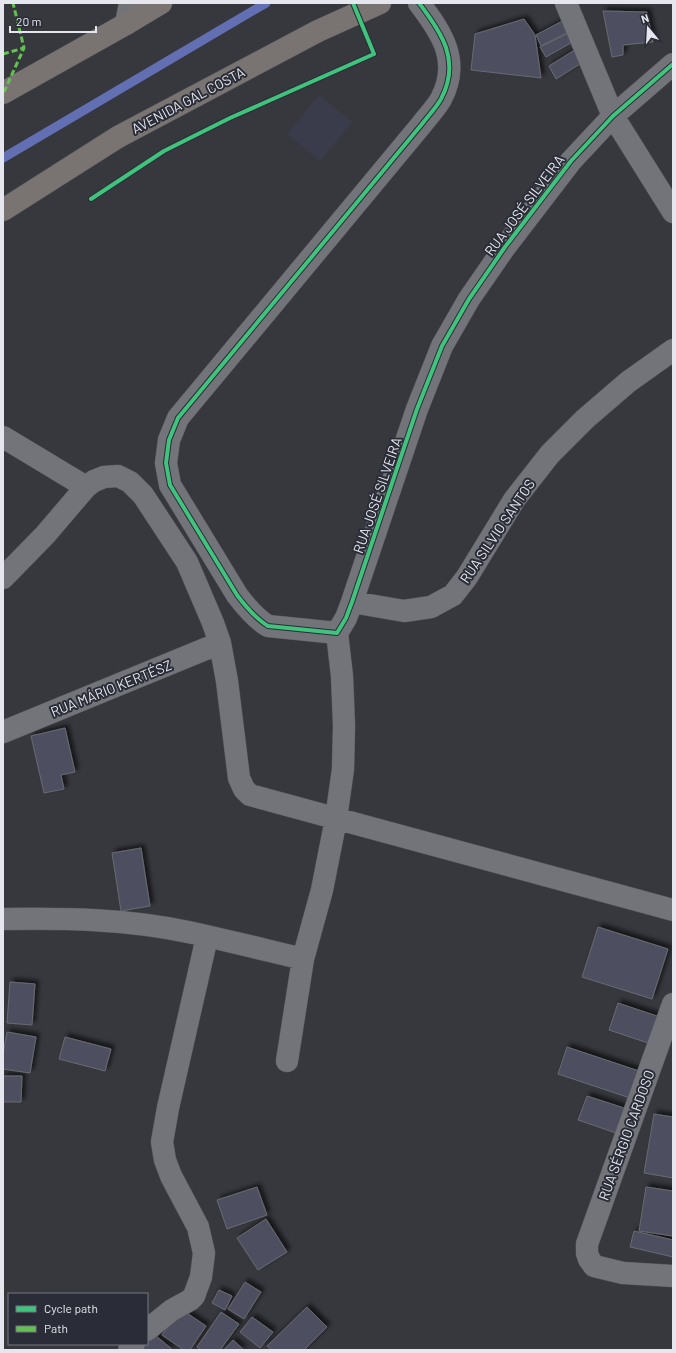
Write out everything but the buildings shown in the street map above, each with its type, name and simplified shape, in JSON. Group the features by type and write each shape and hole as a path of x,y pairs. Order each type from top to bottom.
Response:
{"main road":[{"path":"3,93 161,3"},
{"name":"AVENIDA GAL COSTA","path":"3,210 118,138 318,31 380,3"}],"street":[{"path":"126,24 130,3"},
{"path":"287,1061 303,959 322,890 336,819 343,769 344,726 342,676 337,633 268,626 258,620 237,595 170,485 166,463 169,440 178,418 422,124 441,99 448,80 450,61 446,46 439,32 419,3"},
{"path":"566,3 613,116 673,212"},
{"name":"RUA JOSÉ SILVEIRA","path":"337,633 346,618 352,602 414,417 442,346 469,299 505,247 571,161 613,116 673,64"},
{"name":"RUA SILVIO SANTOS","path":"352,602 404,611 431,607 453,595 467,577 514,500 550,454 585,419 628,382 673,350"},
{"path":"3,437 86,487"},
{"path":"3,578 45,535 86,487 94,481 104,477 118,476 130,482 143,495 187,562 214,623 220,643 227,681 239,778 244,789 250,795 673,910"},
{"name":"RUA MÁRIO KERTÉSZ","path":"3,732 220,643"},
{"path":"3,919 87,919 167,928 303,959"},
{"path":"148,1329 172,1310 194,1296 201,1277 204,1253 198,1227 171,1176 165,1160 162,1142 168,1108 207,937"},
{"name":"RUA SÉRGIO CARDOSO","path":"673,1004 587,1244 587,1253 594,1266 623,1273 673,1276"}],"shaded area":[{"path":"319,95 352,122 320,161 287,134"}],"waterway":[{"path":"3,158 266,3"}],"marked path":[{"path":"4,92 24,48 13,3"},
{"path":"3,54 24,48"}],"cycle path":[{"path":"91,199 164,151 230,118 374,54 353,3"},
{"path":"419,3 435,25 446,48 449,60 447,85 441,99 422,124 178,418 169,440 166,463 170,485 237,595 251,612 268,626 337,633 346,618 352,602 417,409 442,346 469,299 505,247 571,161 613,116 673,64"}]}
